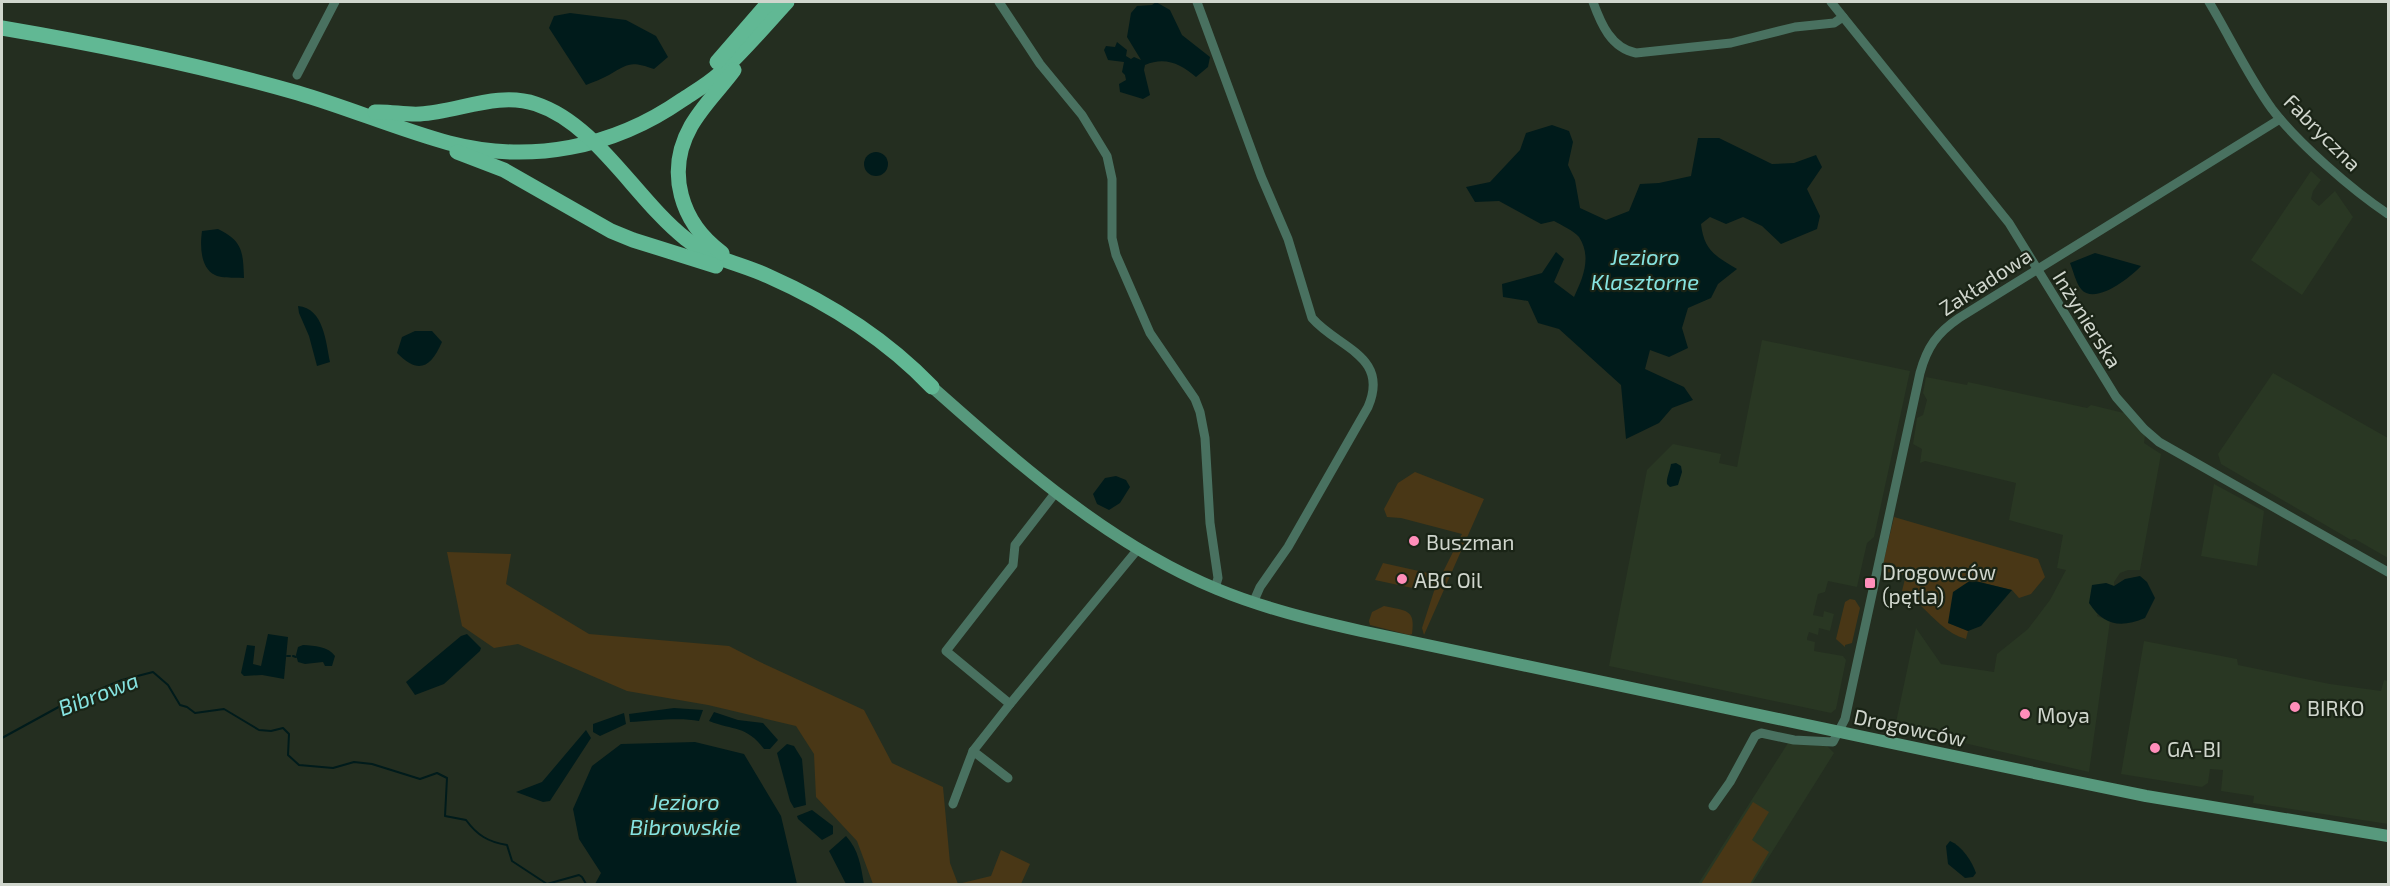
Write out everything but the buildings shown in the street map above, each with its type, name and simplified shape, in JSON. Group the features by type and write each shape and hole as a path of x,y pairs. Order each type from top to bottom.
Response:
{"main road":[{"path":"682,100 769,2"},
{"path":"2,28 185,63 300,94 449,143 512,153 557,151 579,147 613,137 645,123 718,75 787,2"},
{"path":"737,264 733,258 711,245 692,224 679,190 679,160 684,138 692,124 765,26"},
{"path":"365,115 376,111 420,114 510,100 534,103 552,110 574,124 686,240 708,254 767,276 842,314 906,360 932,387"},
{"path":"449,143 457,152 504,170 611,231 755,279 809,303 865,338 901,367 932,387"},
{"name":"Drogowców","path":"932,387 1056,492 1101,526 1138,549 1215,588 1253,603 1326,624 2146,796 2388,836"}],"street":[{"path":"297,75 334,2"},
{"path":"999,2 1040,64 1082,116 1107,156 1112,179 1112,238 1116,255 1150,333 1195,399 1200,412 1205,438 1210,523 1218,578 1215,588"},
{"path":"1197,2 1261,176 1288,239 1312,318 1318,325 1361,356 1369,366 1373,377 1372,397 1368,407 1288,547 1260,587 1253,603"},
{"path":"1593,2 1604,28 1621,48 1629,52 1644,54 1731,43 1796,27 1834,23 1843,17"},
{"name":"Inżynierska","path":"1831,2 2009,223 2116,397 2151,436 2388,572"},
{"name":"Fabryczna","path":"2209,2 2280,119 2361,194 2388,214"},
{"name":"Zakładowa","path":"1839,732 1845,719 1929,347 1942,330 2280,119"},
{"path":"1010,704 946,651 1013,565 1016,544 1056,492"},
{"path":"952,804 973,751 1138,549"},
{"path":"1713,806 1757,734 1794,740 1833,742 1839,732"},
{"path":"973,751 1008,778"}],"shaded area":[{"path":"2311,171 2321,180 2313,191 2311,199 2319,206 2335,191 2353,217 2302,295 2251,260"},
{"path":"1762,340 1910,371 1874,537 1867,543 1857,587 1828,581 1825,592 1818,594 1813,615 1823,617 1824,611 1834,614 1830,631 1819,628 1818,635 1809,632 1807,638 1815,642 1814,651 1843,656 1846,660 1836,709 1831,713 1609,666 1647,470 1673,444 1721,454 1719,463 1737,467"},
{"path":"2273,373 2388,438 2388,558 2355,539 2351,540 2221,464 2218,454"},
{"path":"1926,377 1967,385 1968,382 2087,408 2091,405 2124,413 2145,436 2144,443 2161,454 2140,570 2120,573 2114,586 2106,583 2097,616 2110,621 2089,772 1895,727 1916,628 1941,664 1994,672 1997,654 2028,629 2050,600 2066,570 2057,568 2063,535 2009,520 2016,483 1925,461 1920,463 1922,449 1913,444 1917,418 1923,415 1927,400 1923,393"},
{"path":"1415,472 1484,499 1424,635 1422,628 1435,588 1418,584 1417,589 1375,580 1383,563 1441,576 1462,534 1401,518 1387,517 1384,509 1398,483"},
{"path":"2214,484 2264,511 2257,566 2201,556"},
{"path":"1894,517 2038,559 2045,577 2031,594 2019,598 2012,590 1971,580 1948,623 1968,631 1966,639 1941,625 1910,595 1902,591 1906,575 1887,572 1883,564"},
{"path":"447,552 511,554 506,584 589,634 729,646 864,710 892,763 943,787 950,863 958,884 873,884 857,841 816,797 814,754 796,726 708,705 627,691 518,644 494,648 462,626"},
{"path":"1850,599 1855,600 1860,608 1852,643 1845,647 1836,639 1845,602"},
{"path":"1384,606 1403,610 1410,615 1413,626 1412,634 1370,625 1372,612"},
{"path":"2144,641 2237,659 2238,665 2330,684 2381,691 2384,680 2388,681 2388,824 2253,803 2254,796 2221,791 2223,770 2210,769 2208,783 2202,787 2121,774"},
{"path":"1788,743 1827,746 1834,753 1752,884 1698,884"},
{"path":"1753,802 1769,812 1752,840 1769,852 1750,884 1701,884"},
{"path":"1001,850 1030,864 1021,884 958,884 991,876"}],"water":[{"path":"1156,2 1170,10 1182,35 1210,57 1208,67 1196,77 1185,68 1166,61 1145,65 1144,70 1150,95 1143,99 1120,92 1119,84 1126,80 1122,72 1124,62 1108,60 1104,50 1106,46 1115,47 1117,42 1127,50 1126,56 1141,60 1127,37 1131,13 1137,6 1152,5"},
{"path":"570,13 626,20 656,36 668,57 654,69 630,64 586,85 549,28 554,16"},
{"name":"Jezioro Klasztorne","path":"1552,125 1569,131 1573,142 1568,165 1575,180 1580,208 1606,220 1629,211 1640,184 1659,183 1691,176 1698,138 1719,138 1772,164 1794,163 1816,155 1822,167 1807,189 1820,216 1817,229 1781,244 1762,226 1743,217 1726,224 1710,217 1701,224 1705,240 1712,251 1737,269 1718,284 1711,298 1688,308 1682,328 1688,348 1669,357 1650,350 1645,369 1684,387 1693,400 1672,408 1659,423 1626,439 1621,385 1559,329 1538,323 1528,301 1503,297 1502,284 1542,273 1556,252 1564,259 1554,282 1574,297 1586,260 1579,237 1554,221 1541,224 1499,201 1475,202 1466,187 1490,182 1520,150 1526,133"},
{"path":"876,152 884,156 888,164 884,172 876,176 868,172 864,164 868,156"},
{"path":"218,229 232,238 240,248 244,278 218,276 206,267 201,249 202,231"},
{"path":"2095,253 2141,266 2129,277 2104,292 2087,293 2079,286 2070,263"},
{"path":"298,306 307,308 318,320 325,336 330,362 317,366"},
{"path":"415,331 432,331 442,342 433,358 423,366 411,364 397,353 402,337"},
{"path":"1676,463 1681,466 1682,472 1678,485 1670,487 1667,484 1671,464"},
{"path":"1116,476 1126,480 1130,487 1120,503 1109,510 1097,504 1093,494 1105,478"},
{"path":"2140,576 2147,582 2155,598 2145,618 2128,623 2114,623 2101,616 2089,603 2092,585 2106,583 2114,586 2125,579"},
{"path":"1971,580 2012,590 1981,626 1968,631 1948,623 1953,592"},
{"path":"268,634 288,637 284,679 262,675 244,676 241,673 247,645 255,646 253,664 261,666"},
{"path":"467,634 481,648 480,651 444,684 415,695 406,682 461,636"},
{"path":"303,645 329,650 335,656 332,666 325,666 323,662 305,664 298,662 296,655 298,647"},
{"path":"674,708 703,710 699,721 674,719 630,722 629,714"},
{"path":"714,712 738,720 763,723 778,740 770,749 764,749 745,732 709,721"},
{"path":"624,713 626,724 600,736 593,732 593,724"},
{"path":"586,730 591,738 550,801 543,802 516,792 542,782"},
{"name":"Jezioro Bibrowskie","path":"695,742 744,754 781,816 797,884 595,884 601,873 579,839 573,809 592,766 621,744"},
{"path":"787,744 794,746 802,759 806,805 794,808 777,753"},
{"path":"812,810 833,826 833,834 822,840 798,819 797,816"},
{"path":"846,836 857,853 864,884 846,884 829,851"},
{"path":"1950,841 1959,846 1969,859 1976,873 1973,877 1965,878 1948,864 1946,846"}],"waterway":[{"name":"Bibrowa","path":"2,738 64,704 122,680 153,672 168,685 180,705 195,713 224,709 259,730 271,731 283,728 289,734 288,755 299,765 333,768 354,762 372,764 420,779 437,773 447,778 445,816 466,820 484,837 507,845 512,861 547,884 579,875 586,884"}],"place":[{"name":"Buszman","path":"1414,541"},
{"name":"ABC Oil","path":"1402,579"},
{"name":"Drogowców (pętla)","path":"1870,583"},
{"name":"BIRKO","path":"2295,707"},
{"name":"Moya","path":"2025,714"},
{"name":"GA-BI","path":"2155,748"}]}
